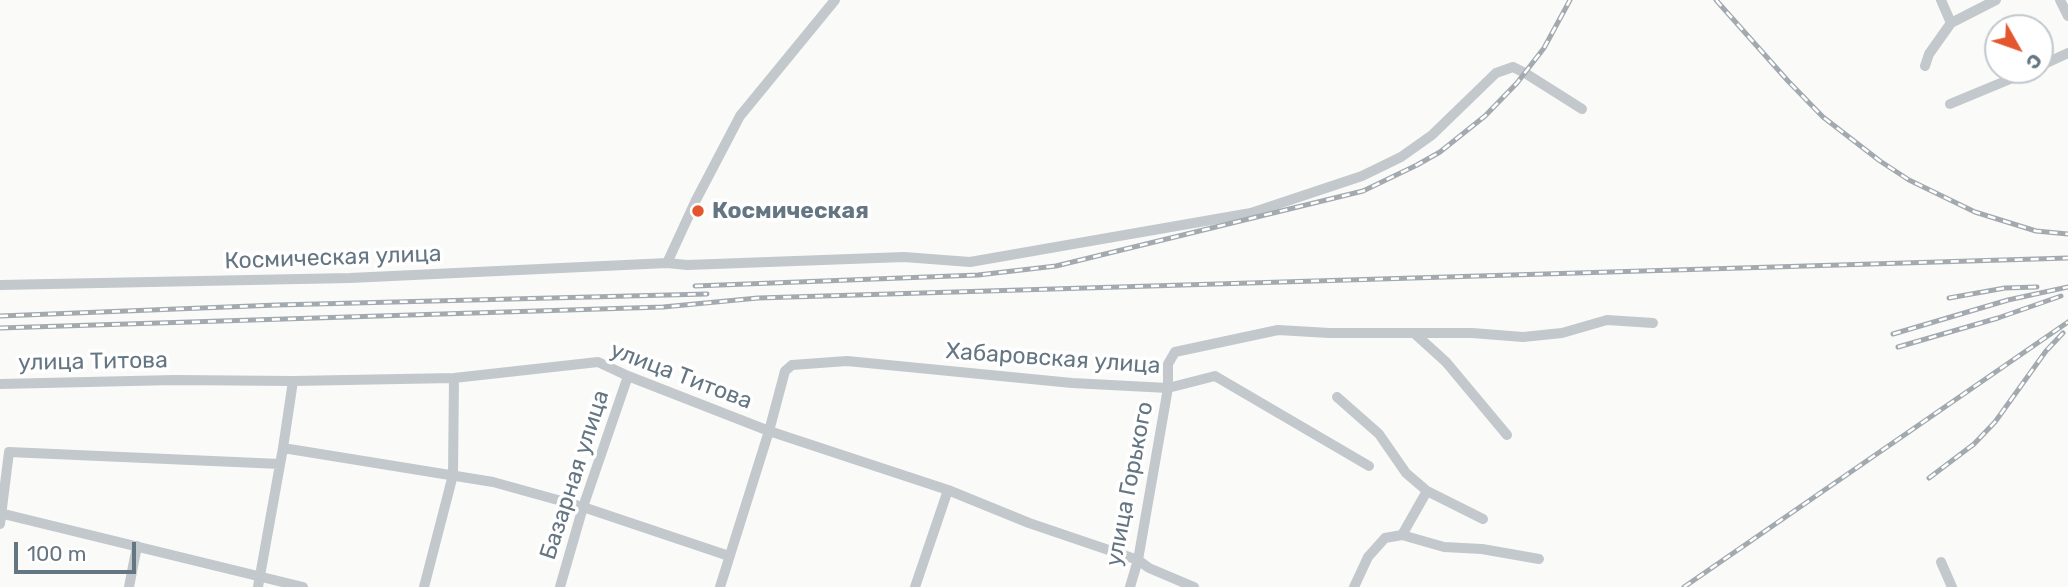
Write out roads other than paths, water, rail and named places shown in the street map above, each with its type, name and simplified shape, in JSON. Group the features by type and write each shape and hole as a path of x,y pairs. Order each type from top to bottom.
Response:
{"street":[{"path":"667,263 740,116 835,0"},
{"path":"1941,0 1951,23"},
{"path":"1925,66 1929,54 1951,23 1996,0"},
{"path":"2060,0 2068,16"},
{"name":"Космическая улица","path":"0,285 350,278 667,263 687,265 904,257 970,262 1251,213 1362,176 1401,157 1432,135 1496,73 1513,68 1582,109"},
{"path":"1950,104 1998,84"},
{"path":"1414,333 1522,337 1562,333 1607,320 1653,323"},
{"name":"улица Горького","path":"1130,587 1138,560 1168,388 1168,365 1175,352 1278,330 1414,333"},
{"path":"1414,333 1446,362 1507,435"},
{"name":"Хабаровская улица","path":"769,431 785,372 792,365 847,361 1072,383 1168,388 1215,376 1369,466"},
{"name":"улица Титова","path":"0,384 454,378 598,362 769,431 948,489 1029,523 1138,560 1149,568 1194,587"},
{"name":"Базарная улица","path":"560,587 583,507 628,376"},
{"path":"424,587 453,475 454,378"},
{"path":"259,582 293,381"},
{"path":"1337,397 1379,434 1406,473 1427,491 1483,519"},
{"path":"720,587 769,431"},
{"path":"283,448 494,482 583,507 729,556"},
{"path":"280,464 9,452 1,517 137,546 259,582 303,587"},
{"path":"915,587 948,489"},
{"path":"1402,535 1427,491"},
{"path":"1354,587 1368,557 1385,538 1402,535 1444,547 1482,549 1539,559"},
{"path":"128,587 137,546"},
{"path":"1941,562 1952,587"}],"railway":[{"path":"695,286 978,275 1056,266 1363,191 1440,152 1485,116 1517,83 1544,48 1570,0"},
{"path":"1716,0 1823,117 1880,161 1909,180 1975,212 2036,231 2068,234"},
{"path":"0,328 663,307 758,298 2068,258"},
{"path":"1949,298 2005,288 2037,287"},
{"path":"1893,334 2008,300 2068,287"},
{"path":"0,316 277,305 707,294"},
{"path":"1898,347 1998,318 2061,296"},
{"path":"1684,587 2068,322"},
{"path":"1929,478 1974,444 1995,422 2046,351 2063,333"}],"place":[{"name":"Космическая","path":"698,211"}]}
